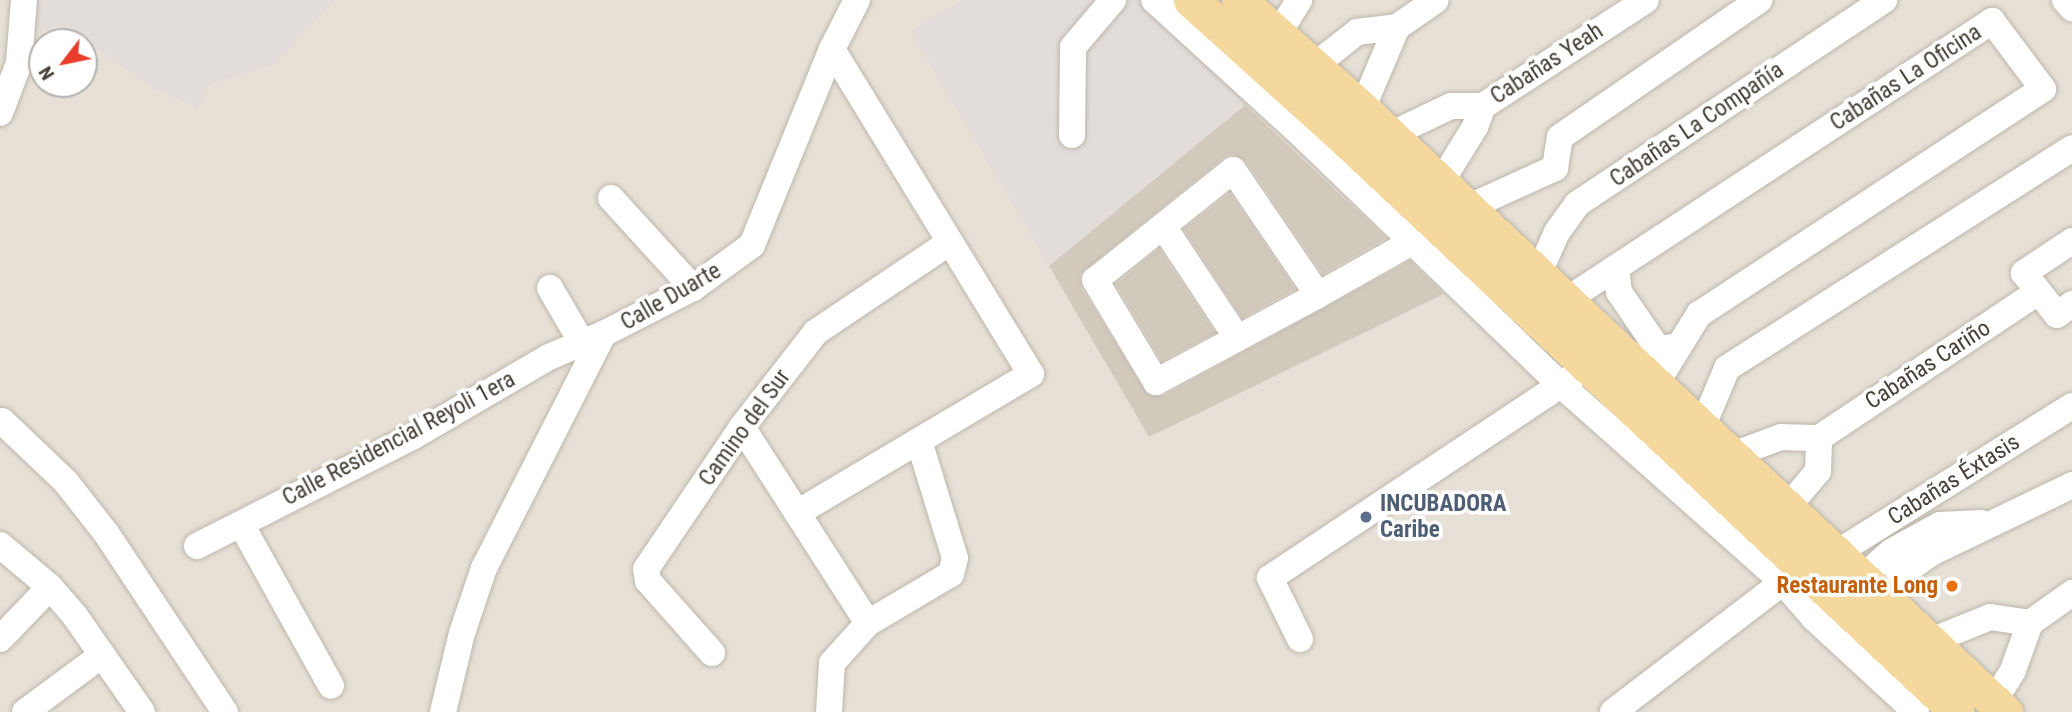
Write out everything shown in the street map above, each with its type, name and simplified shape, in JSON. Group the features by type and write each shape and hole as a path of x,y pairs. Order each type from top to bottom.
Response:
{"main road":[{"path":"1191,0 1440,225 1574,377 1792,575 1957,712"},
{"path":"1251,4 1278,34 1441,183 1440,225"},
{"path":"1440,225 1538,275 1654,387 1999,706"}],"street":[{"path":"0,113 19,63 24,0"},
{"name":"Calle Duarte","path":"443,712 484,568 593,339 693,288 752,245 832,49 858,0"},
{"path":"1072,135 1073,47 1113,0"},
{"path":"1154,0 1440,225"},
{"path":"1278,34 1299,0"},
{"path":"1314,66 1357,32 1397,27 1436,0"},
{"name":"Cabañas Yeah","path":"1390,135 1451,106 1483,106 1646,0"},
{"path":"1577,204 1555,168 1560,136 1759,0"},
{"name":"Cabañas La Compañía","path":"1538,275 1557,232 1577,204 1884,0"},
{"path":"2065,0 2072,8"},
{"name":"Cabañas La Oficina","path":"1565,301 1992,21 2043,89 1699,314 1675,347 1654,387"},
{"path":"1362,109 1397,27"},
{"path":"797,513 1031,374 832,49"},
{"name":"Cabañas Yeah","path":"1441,183 1475,127 1483,106"},
{"path":"1701,430 1727,368 2072,148"},
{"path":"1318,295 1233,170 1095,280 1156,382 1318,295 1440,225 1555,168"},
{"path":"611,198 693,288"},
{"path":"1163,226 1237,338"},
{"path":"2072,241 2024,273 2057,315 2072,303"},
{"name":"Camino del Sur","path":"712,653 645,575 742,428 816,332 950,242"},
{"path":"1616,268 1619,292 1658,349 1675,347"},
{"path":"550,288 593,339"},
{"name":"Cabañas Cariño","path":"1819,438 2038,292"},
{"name":"Calle Residencial Reyoli 1era","path":"197,546 412,437 549,357 593,339"},
{"path":"1300,639 1270,578 1574,377"},
{"name":"Cabañas Éxtasis","path":"1835,554 2072,406"},
{"path":"2,421 66,482 106,533 225,712"},
{"path":"742,428 867,623"},
{"path":"1781,437 1818,471"},
{"path":"1730,456 1781,437 1819,438 1818,471 1786,509"},
{"path":"829,712 832,663 867,623 951,574 955,558 919,441"},
{"path":"1888,601 1900,575 1986,522 2072,485"},
{"path":"1862,578 1891,552 1940,524 1986,522"},
{"path":"241,524 331,686"},
{"path":"0,545 50,587 142,712"},
{"path":"1613,712 1792,575 1814,618 1916,712"},
{"path":"0,639 50,587"},
{"path":"1999,706 2030,623 2072,593"},
{"path":"1931,641 1990,617 2030,623"},
{"path":"24,712 102,655"}],"shaded area":[{"path":"0,0 2072,0 2072,712 0,712"},
{"path":"30,0 335,0 275,64 209,85 198,109 151,87 98,50 98,28 42,28 32,25"},
{"path":"962,0 1141,0 1252,100 1049,266 910,31"}],"building":[{"path":"1245,105 1386,238 1323,274 1246,161 1232,154 1223,158 1080,274 1081,288 1148,395 1163,396 1410,261 1444,294 1149,437 1049,266"},
{"path":"1230,193 1295,289 1242,318 1184,229"},
{"path":"1159,249 1215,333 1162,361 1116,284"}],"place":[{"name":"INCUBADORA Caribe","path":"1366,517"},
{"name":"Restaurante Long","path":"1952,586"}]}
